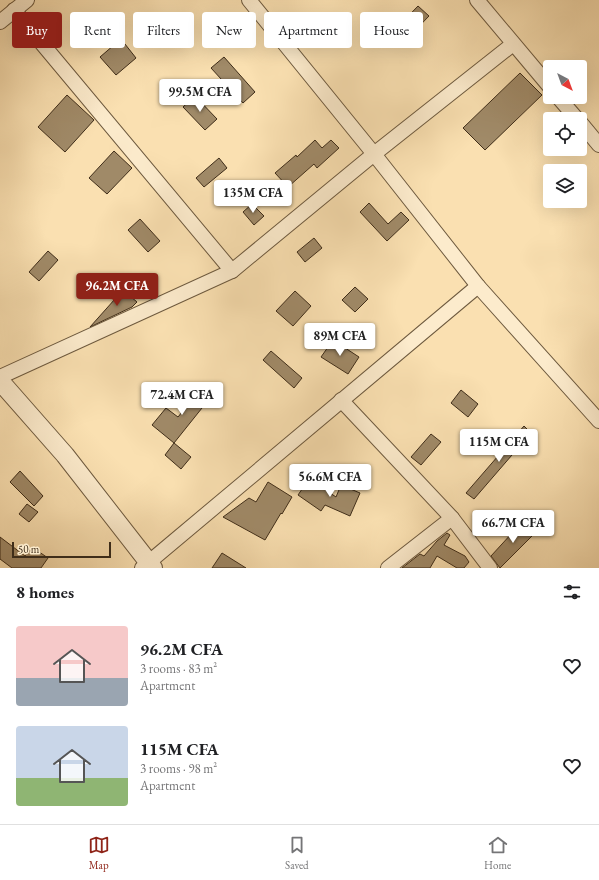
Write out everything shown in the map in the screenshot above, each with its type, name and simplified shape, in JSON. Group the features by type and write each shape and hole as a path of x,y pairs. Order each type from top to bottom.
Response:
{"street":[{"path":"0,22 27,0"},
{"path":"249,0 374,154 478,286 599,421"},
{"path":"477,0 543,79"},
{"path":"14,10 232,271"},
{"path":"0,377 232,271 374,154 513,44"},
{"path":"564,104 571,112"},
{"path":"587,130 599,145"},
{"path":"0,381 64,455 148,566 341,400 420,336 478,286"},
{"path":"341,400 452,518 490,568"},
{"path":"388,568 452,518"}],"building":[{"path":"418,6 429,16 423,22 423,12 412,12"},
{"path":"125,44 136,58 116,75 100,57 110,48 125,48"},
{"path":"224,57 255,92 243,103 211,68"},
{"path":"520,73 542,95 485,150 463,128"},
{"path":"67,95 94,120 65,152 38,127"},
{"path":"195,96 217,119 205,130 183,107"},
{"path":"315,140 322,148 331,140 339,148 317,168 314,164 288,187 275,173 296,155 297,157"},
{"path":"114,151 132,168 107,194 89,178"},
{"path":"219,158 227,168 204,187 196,178"},
{"path":"369,203 388,224 401,212 409,220 387,241 360,212"},
{"path":"252,204 264,216 254,225 243,212"},
{"path":"140,219 160,241 148,252 128,230"},
{"path":"314,238 322,248 305,262 297,252"},
{"path":"48,251 58,260 39,281 29,272"},
{"path":"355,287 368,299 355,312 342,300"},
{"path":"123,290 137,302 132,307 90,327"},
{"path":"295,291 311,306 293,326 276,311"},
{"path":"333,340 359,357 348,374 321,357"},
{"path":"271,351 302,378 294,388 263,360"},
{"path":"204,385 214,393 174,443 152,425 166,408 178,417"},
{"path":"461,390 478,404 468,417 451,403"},
{"path":"524,426 531,433 474,499 466,493"},
{"path":"431,434 441,442 421,465 411,457"},
{"path":"174,443 191,457 181,469 165,455"},
{"path":"20,471 43,496 34,506 10,482"},
{"path":"309,479 336,497 341,485 360,493 350,516 325,505 321,511 298,495"},
{"path":"268,482 292,497 265,540 223,517 249,498 256,502"},
{"path":"27,504 38,512 29,522 19,514"},
{"path":"524,520 535,533 500,568 491,556"},
{"path":"447,533 450,535 444,545 465,556 469,562 464,568 457,568 437,556 430,568 402,568 420,554 424,556 437,541"},
{"path":"0,537 25,556 32,547 48,558 41,568 12,568 0,559"},
{"path":"222,553 246,568 212,568"}]}
